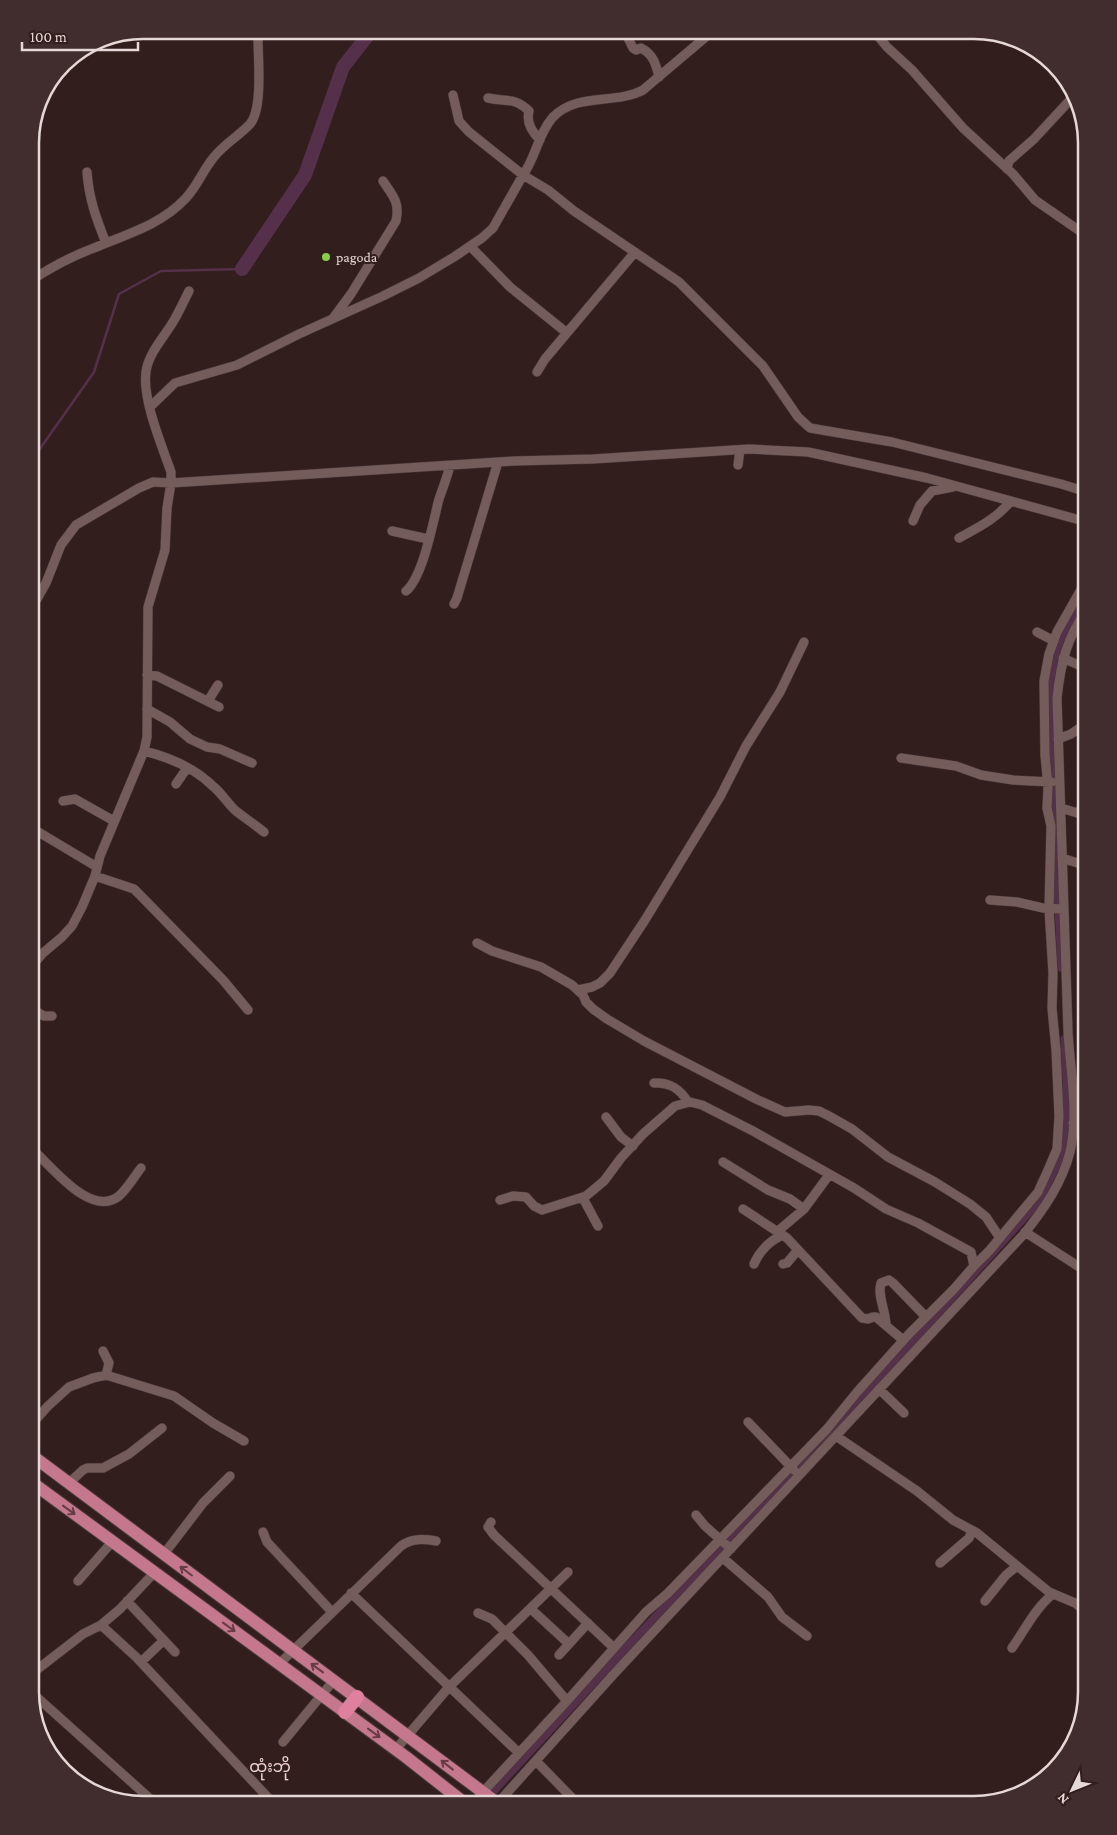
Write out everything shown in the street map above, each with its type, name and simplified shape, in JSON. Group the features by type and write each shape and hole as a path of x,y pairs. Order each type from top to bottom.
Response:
{"highway":[{"path":"345,1712 357,1697"}],"main road":[{"path":"39,1461 408,1734 488,1796"},
{"path":"39,1488 457,1796"}],"street":[{"path":"39,275 106,243 138,232 162,218 186,198 200,181 206,167 216,154 251,122 258,109 258,39"},
{"path":"628,39 633,48 636,50 641,48 646,50 653,58 659,77"},
{"path":"150,407 175,383 236,365 418,278 470,246 493,228 534,156 543,130 563,109 576,103 634,95 643,90 703,39"},
{"path":"880,39 912,70 964,128 1008,169 1035,200 1078,230"},
{"path":"453,95 458,121 469,132 523,175 548,190 574,211 678,282 763,366 798,417 810,428 892,442 1078,489"},
{"path":"488,98 500,101 515,100 522,104 529,111 527,119 533,132 540,140"},
{"path":"1008,169 1009,161 1034,139 1070,101"},
{"path":"87,172 88,192 106,243"},
{"path":"332,319 351,294 396,221 398,209 394,198 383,180"},
{"path":"470,246 510,287 567,333"},
{"path":"537,372 545,359 636,252"},
{"path":"39,958 72,926 82,907 95,876 100,856 144,751 148,737 148,607 165,550 167,508 172,483 171,472 150,407 146,372 148,364 190,291"},
{"path":"39,595 61,545 76,526 153,482 172,483 498,462 593,459 740,450 808,452 927,478 1078,520"},
{"path":"738,465 740,450"},
{"path":"454,604 498,462"},
{"path":"406,591 411,587 416,578 450,466"},
{"path":"913,521 920,505 932,491 956,486"},
{"path":"959,538 988,523 1001,513 1011,501"},
{"path":"392,531 428,539"},
{"path":"497,1796 536,1761 613,1675 723,1558 726,1544 795,1471 836,1436 879,1389 954,1297 974,1266 989,1251 1038,1192 1057,1149 1059,1116 1052,1008 1057,909 1062,858 1061,808 1044,755 1044,681 1049,654 1057,632 1078,595"},
{"path":"495,1796 519,1752 646,1612 726,1544 795,1471 858,1390 926,1317 954,1297 1026,1232 1046,1206 1060,1179 1070,1150 1073,1123 1068,1033 1051,826 1047,808 1054,782 1058,739 1057,698 1060,672 1066,647 1078,627"},
{"path":"1037,632 1054,641"},
{"path":"578,990 600,983 610,973 645,920 720,797 746,746 780,692 804,642"},
{"path":"1063,658 1078,665"},
{"path":"147,675 157,676 218,707"},
{"path":"208,701 218,685"},
{"path":"147,709 170,722 190,739 207,747 220,749 252,763"},
{"path":"1058,739 1078,729"},
{"path":"144,751 164,756 210,783 232,807 264,832"},
{"path":"901,758 956,766 981,775 1013,780 1054,782"},
{"path":"176,784 187,768"},
{"path":"64,801 74,799 114,821"},
{"path":"1061,808 1078,813"},
{"path":"39,832 97,866"},
{"path":"1062,858 1078,863"},
{"path":"95,876 134,889 142,896 223,980 248,1010"},
{"path":"990,900 1017,902 1030,906 1057,909"},
{"path":"477,943 492,951 541,967 572,985 593,1009 607,1019 644,1041 758,1100 785,1112 809,1110 819,1111 830,1116 852,1129 888,1156 970,1204 986,1217 1000,1238"},
{"path":"39,1013 44,1016 52,1016"},
{"path":"654,1083 671,1085 682,1092 688,1102"},
{"path":"500,1200 513,1196 526,1197 534,1206 542,1210 583,1198 604,1181 632,1146 675,1106 688,1102 702,1106 753,1131 886,1209 971,1252 974,1266"},
{"path":"606,1117 621,1137 632,1146"},
{"path":"1073,1123 1078,1123"},
{"path":"39,1156 74,1190 87,1199 98,1202 107,1201 118,1196 140,1168"},
{"path":"723,1162 768,1190 790,1199 804,1209"},
{"path":"754,1264 761,1250 777,1237 804,1209 829,1175"},
{"path":"583,1198 598,1226"},
{"path":"743,1209 780,1233 862,1318 868,1320 876,1317 903,1340"},
{"path":"1026,1232 1078,1266"},
{"path":"786,1265 800,1252"},
{"path":"886,1325 886,1315 879,1289 881,1283 885,1280 894,1283 926,1317"},
{"path":"103,1351 110,1363 106,1375"},
{"path":"39,1416 69,1387 106,1375 174,1396 213,1423 244,1441"},
{"path":"879,1389 904,1413"},
{"path":"748,1422 795,1471"},
{"path":"69,1483 87,1468 103,1468 129,1454 162,1428"},
{"path":"836,1436 917,1491 953,1520 972,1531 1030,1578 1053,1594 1078,1605"},
{"path":"164,1554 203,1504 230,1476"},
{"path":"696,1516 726,1544"},
{"path":"490,1522 488,1527 490,1530 614,1648"},
{"path":"940,1563 969,1538 972,1531"},
{"path":"262,1532 267,1542 332,1612"},
{"path":"280,1664 405,1543 424,1539 436,1541"},
{"path":"78,1581 112,1542"},
{"path":"723,1558 768,1597 782,1617 807,1636"},
{"path":"985,1601 1006,1575 1017,1566"},
{"path":"396,1749 449,1688 568,1572"},
{"path":"39,1668 84,1634 101,1625 154,1573"},
{"path":"351,1594 519,1752"},
{"path":"1012,1648 1045,1600 1053,1594"},
{"path":"127,1601 175,1652"},
{"path":"531,1609 568,1644"},
{"path":"478,1614 492,1619 528,1655 567,1701"},
{"path":"559,1655 588,1623"},
{"path":"101,1625 141,1662 264,1796"},
{"path":"141,1662 164,1640"},
{"path":"283,1742 334,1680"},
{"path":"39,1698 147,1796"},
{"path":"536,1761 570,1796"}],"waterway":[{"path":"242,269 305,175 343,67 365,39"},
{"path":"39,450 94,372 119,294 161,271 242,269"},
{"path":"1062,968 1052,774 1053,665 1059,642 1078,609"},
{"path":"488,1796 822,1441 1038,1202 1058,1161 1066,1134 1068,1098 1065,1039"}],"place":[{"name":"pagoda","path":"326,257"}],"district":[{"name":"ထုံးဘို","path":"270,1766"}]}
